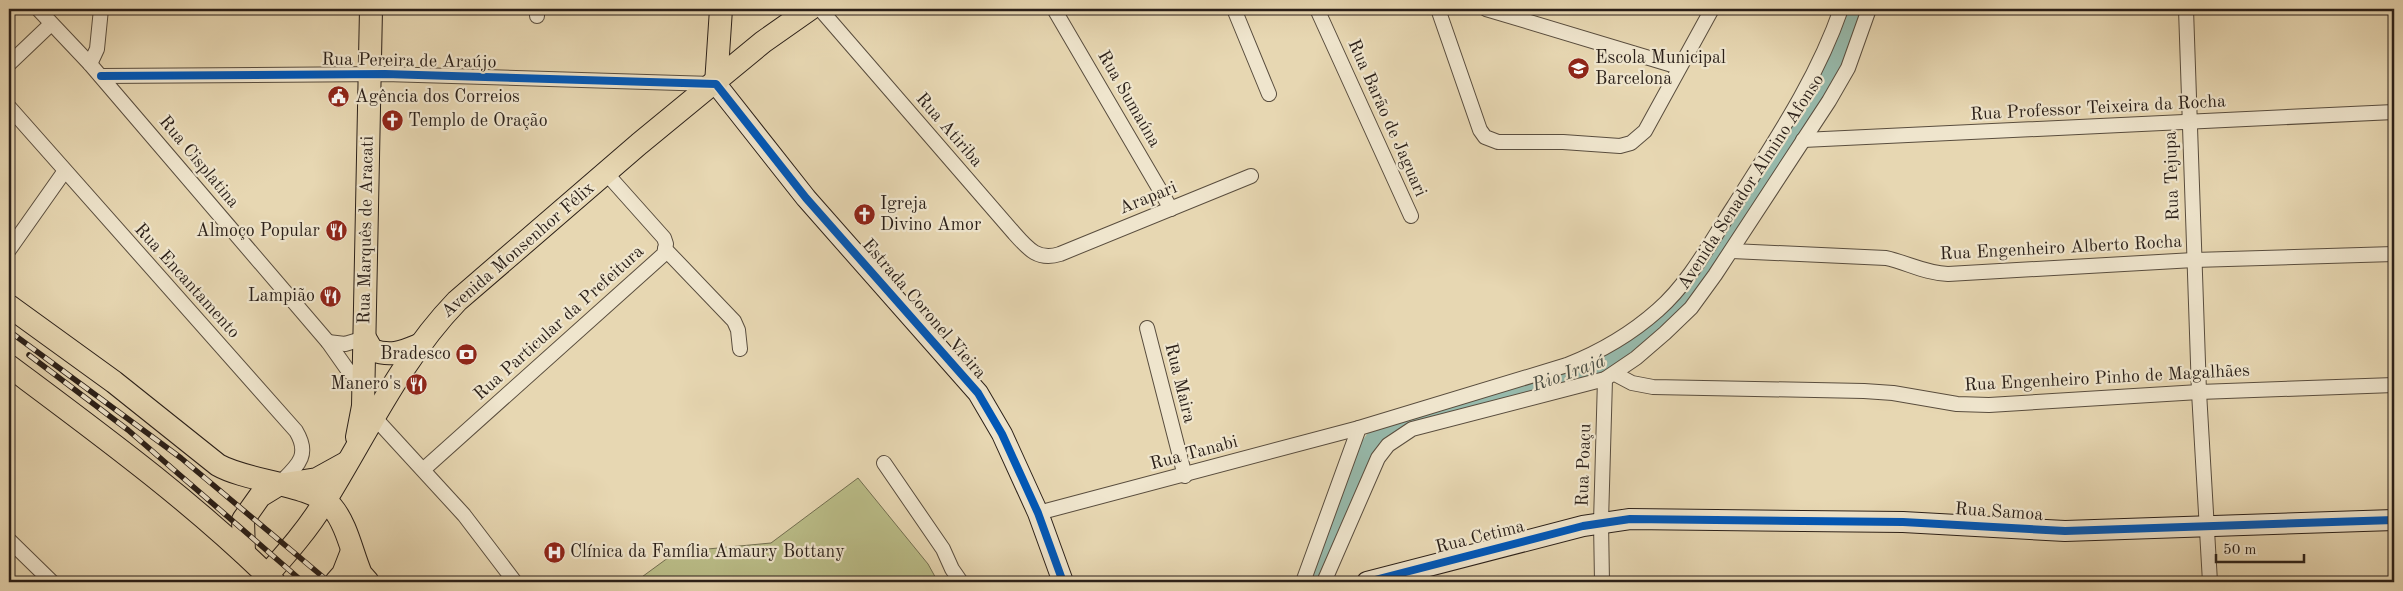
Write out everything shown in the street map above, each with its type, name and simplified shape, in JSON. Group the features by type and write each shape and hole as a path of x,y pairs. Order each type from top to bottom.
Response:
{"main road":[{"name":"Rua Marquês de Aracati","path":"349,457 362,414 368,344 371,9"},
{"path":"716,84 721,9"},
{"name":"Avenida Monsenhor Félix","path":"267,580 302,535 325,501 349,457 375,418 419,344 457,301 606,173 716,84 763,42 810,9"},
{"path":"9,306 121,388 218,464 231,472 300,490 325,501 336,514 361,574 368,582"},
{"path":"368,344 387,354 397,354 419,344"},
{"path":"368,344 375,418"},
{"path":"9,366 126,454 244,553 267,580"},
{"path":"244,553 244,520 260,496 278,484 317,479 349,457"},
{"path":"336,582 343,574 352,552"}],"street":[{"name":"Rua Cisplatina","path":"38,9 101,76 328,342 347,369 363,385"},
{"path":"90,64 97,49 101,9"},
{"name":"Rua Atiriba","path":"820,9 1025,246 1037,255 1051,257 1060,254"},
{"name":"Rua Sumaúna","path":"1054,9 1171,209"},
{"path":"1234,9 1270,94"},
{"name":"Rua Barão de Jaguari","path":"1317,9 1411,216"},
{"path":"1438,9 1480,130 1485,137 1498,142 1563,142 1620,146 1631,143 1638,138 1649,124 1712,9"},
{"path":"1486,9 1679,67"},
{"name":"Avenida Senador Almino Afonso","path":"1359,428 1567,365 1594,354 1625,335 1658,310 1684,282 1707,248 1804,94 1830,40 1841,9"},
{"name":"Avenida Senador Almino Afonso","path":"1324,582 1378,458 1388,445 1400,435 1429,424 1562,392 1610,376 1651,346 1691,308 1732,251 1829,101 1848,68 1869,9"},
{"name":"Rua Tejupa","path":"2186,9 2199,392 2210,582"},
{"path":"9,64 51,24"},
{"name":"Rua Pereira de Araújo","path":"101,76 369,74 716,84"},
{"name":"Estrada Coronel Vieira","path":"716,84 806,198 978,394 1002,434 1038,513 1063,582"},
{"name":"Rua Encantamento","path":"9,107 64,172 296,431 303,443 304,451 294,469 278,484"},
{"name":"Rua Professor Teixeira da Rocha","path":"1803,140 2394,112"},
{"path":"9,250 64,172"},
{"name":"Rua Particular da Prefeitura","path":"424,469 661,257 666,249 664,238 606,173"},
{"name":"Arapari","path":"1060,254 1251,176"},
{"path":"666,249 734,321 738,330 740,349"},
{"name":"Rua Engenheiro Alberto Rocha","path":"1732,251 1886,258 1903,262 1932,274 2194,260 2394,254"},
{"name":"Rua Maira","path":"1147,328 1184,476"},
{"path":"328,342 368,344"},
{"name":"Rua Engenheiro Pinho de Magalhães","path":"1610,376 1653,387 1864,391 1972,405 2199,392 2394,385"},
{"name":"Rua Poaçu","path":"1602,582 1601,522 1610,376"},
{"path":"375,418 424,469 485,540 516,582"},
{"path":"1303,582 1359,428"},
{"name":"Rua Tanabi","path":"1038,513 1184,476 1359,428"},
{"path":"884,463 943,549 960,582 966,582"},
{"name":"Rua Samoa","path":"1601,522 1658,519 1895,521 2065,531 2394,520"},
{"name":"Rua Cetima","path":"1367,582 1601,522"},
{"path":"9,540 52,582"}],"green space":[{"path":"858,478 928,564 938,582 635,582 676,552 771,543"}],"waterway":[{"name":"Rio Irajá","path":"1312,578 1352,481 1362,461 1382,433 1402,422 1516,393 1554,382 1592,367 1627,350 1659,328 1686,302 1719,256 1767,175 1818,95 1840,53 1855,9"}],"railway":[{"path":"9,331 181,458 329,582"},
{"path":"29,355 128,430 303,582"}],"cycle path":[{"path":"101,76 385,74 716,84 806,198 978,393 1002,434 1038,513 1063,582"},
{"path":"1367,582 1583,526 1630,519 1903,522 2065,531 2394,520"}],"place":[{"name":"Escola Municipal Barcelona","path":"1579,68"},
{"name":"Agência dos Correios","path":"339,97"},
{"name":"Templo de Oração","path":"392,121"},
{"name":"Igreja Divino Amor","path":"864,214"},
{"name":"Almoço Popular","path":"336,231"},
{"name":"Lampião","path":"331,296"},
{"name":"Bradesco","path":"467,354"},
{"name":"Manero's","path":"417,384"},
{"name":"Clínica da Família Amaury Bottany","path":"554,552"}]}
